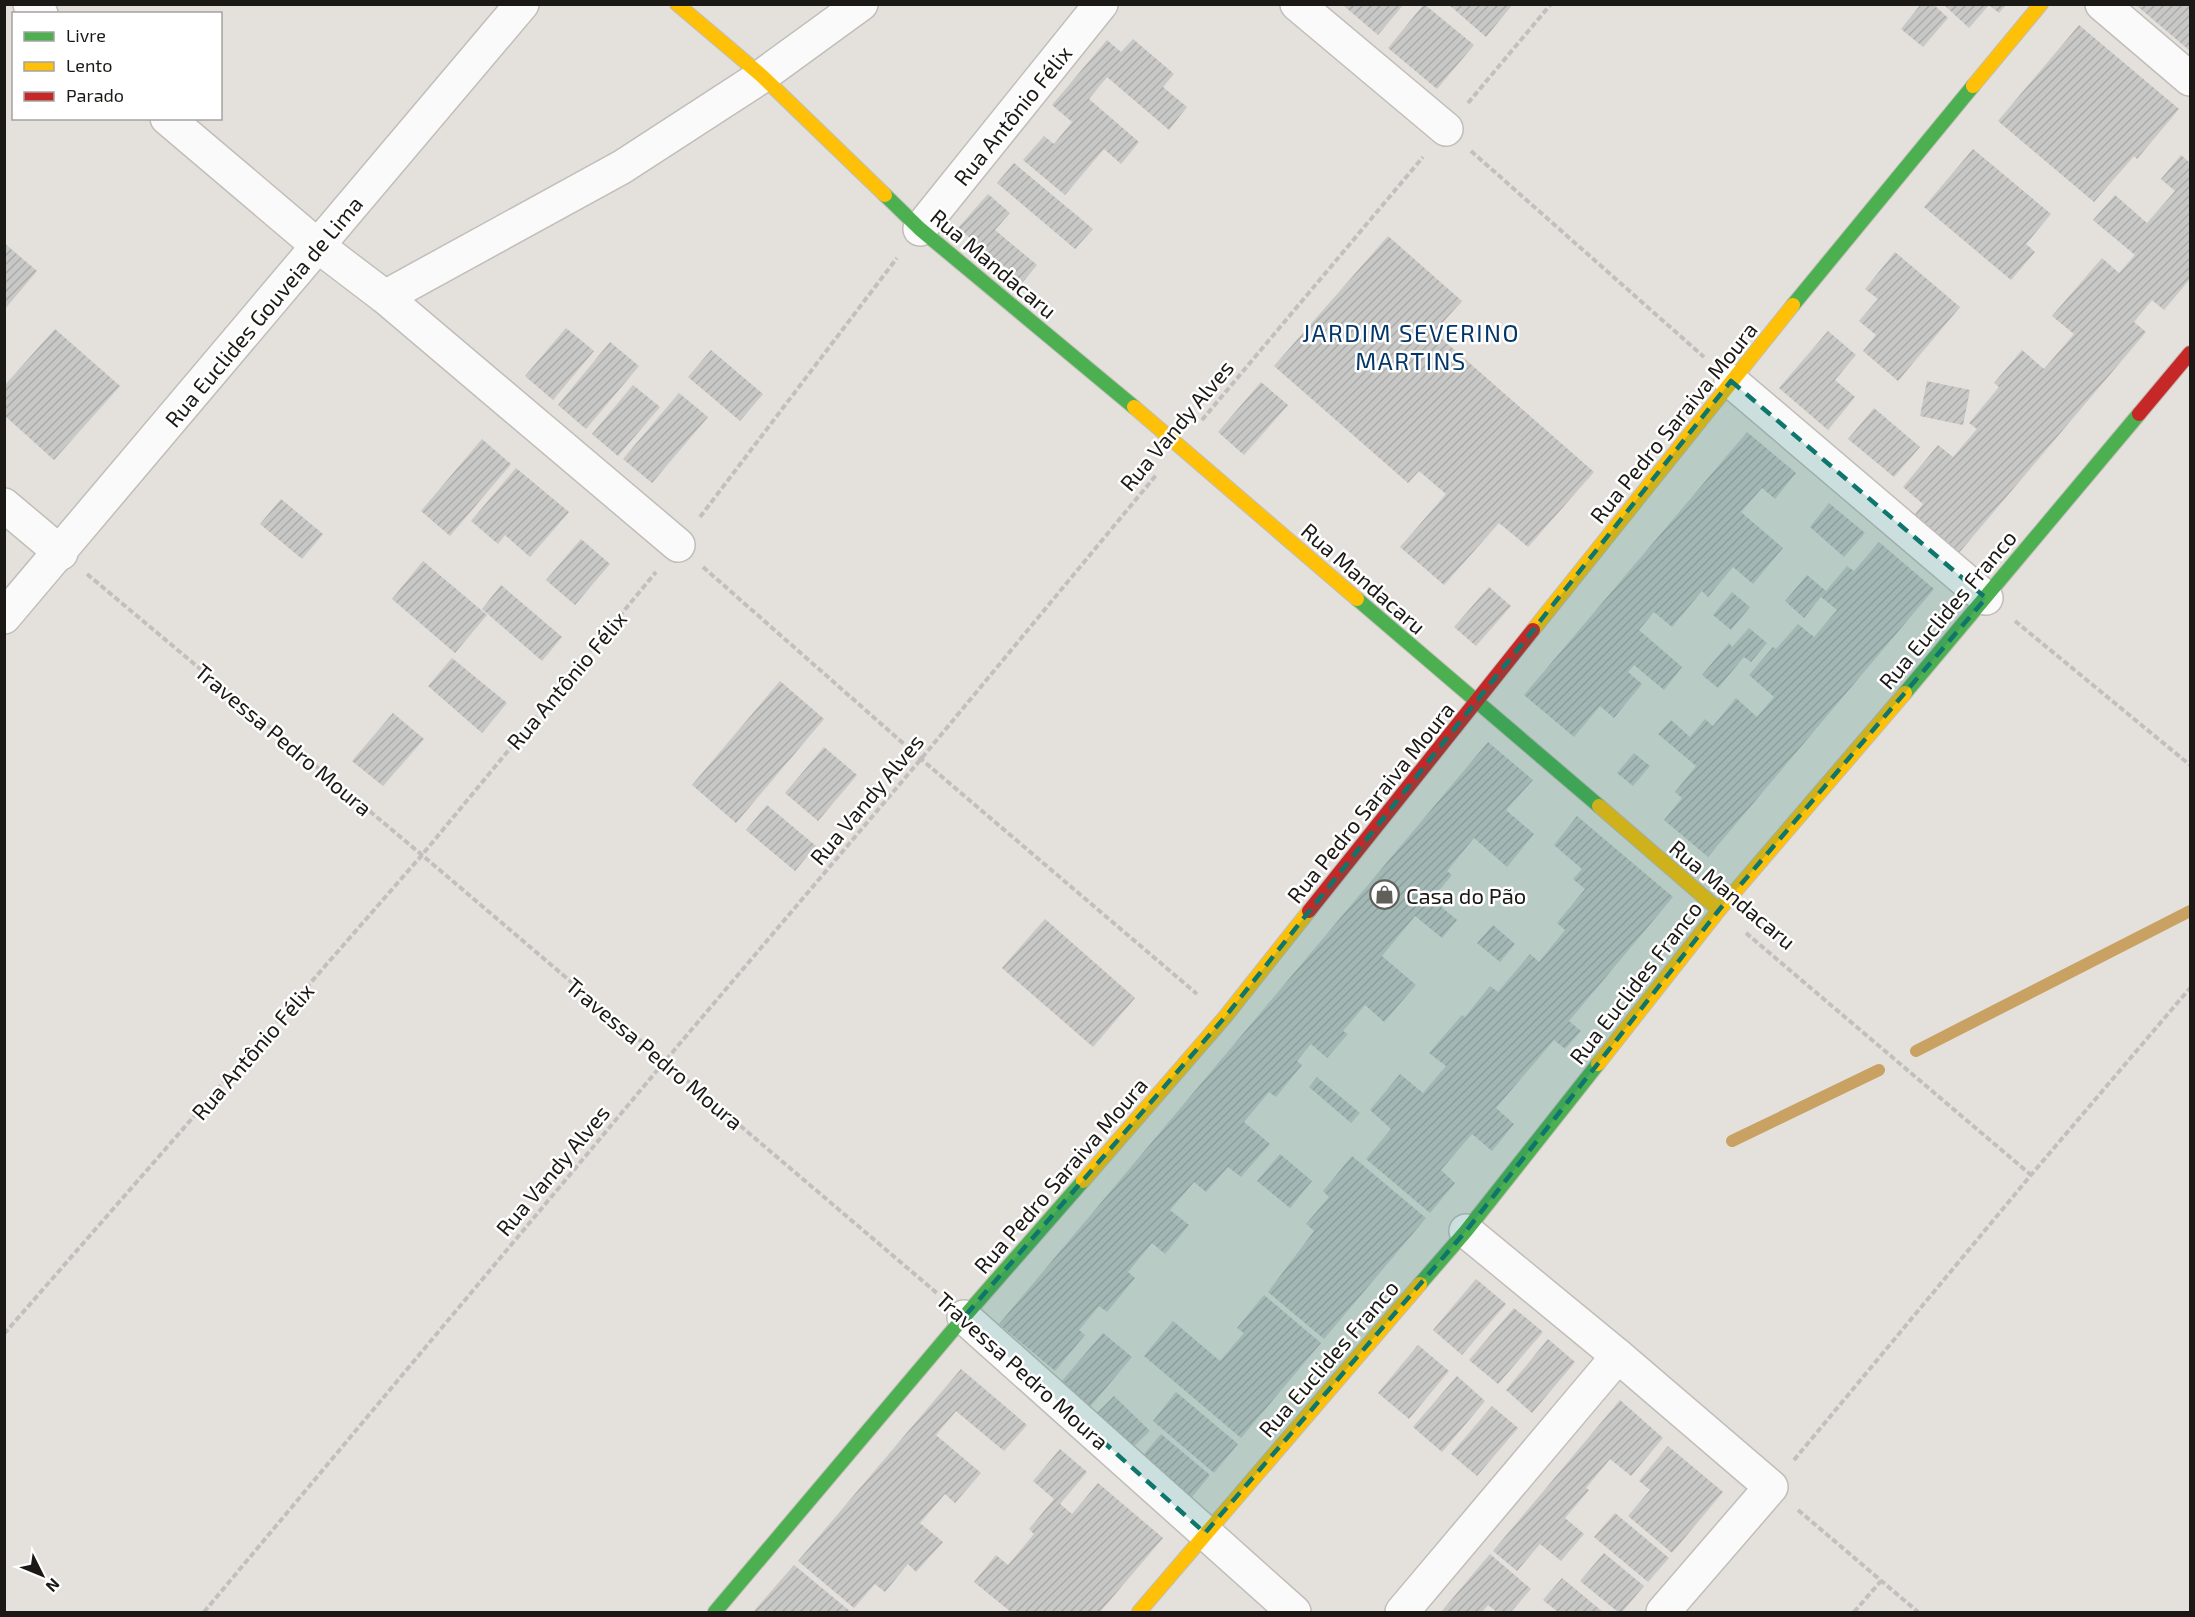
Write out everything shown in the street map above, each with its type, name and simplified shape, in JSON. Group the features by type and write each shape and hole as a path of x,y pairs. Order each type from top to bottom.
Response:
{"street":[{"name":"Rua Euclides Gouveia de Lima","path":"4,617 522,4"},
{"name":"Rua Mandacaru","path":"677,4 762,76 920,229 1180,446 1719,910"},
{"path":"385,297 622,167 762,76 861,4"},
{"name":"Rua Antônio Félix","path":"920,229 1101,4"},
{"path":"1297,4 1446,129"},
{"name":"Rua Pedro Saraiva Moura","path":"715,1612 964,1317 1225,1017 1731,381 2041,4"},
{"path":"2102,4 2190,80"},
{"path":"169,120 318,246 385,297 678,546"},
{"name":"Rua Euclides Franco","path":"1138,1612 1466,1231 1719,910 2190,353"},
{"path":"1731,381 1986,597"},
{"path":"4,505 61,552"},
{"path":"1466,1231 1618,1356 1771,1487 1663,1612"},
{"name":"Travessa Pedro Moura","path":"964,1317 1294,1612"},
{"path":"1402,1612 1618,1356"}],"path":[{"name":"Rua Vandy Alves","path":"204,1612 664,1061 921,759 1551,4"},
{"path":"1446,129 1731,381"},
{"name":"Rua Antônio Félix","path":"4,1334 423,855 678,546 920,229"},
{"path":"678,546 921,759 1225,1017"},
{"name":"Travessa Pedro Moura","path":"61,552 423,855 964,1317"},
{"path":"1986,597 2190,765"},
{"name":"Rua Mandacaru","path":"1719,910 2031,1175"},
{"path":"1918,1612 1771,1487 2190,988"},
{"path":"1854,1612 1881,1581"}],"highlighted area":[{"path":"1731,381 1986,598 1719,910 1466,1231 1205,1533 964,1317 1225,1017"}],"building":[{"path":"1345,4 1404,4 1378,35 1344,6"},
{"path":"1424,4 1474,45 1437,89 1388,48"},
{"path":"1448,4 1513,4 1486,37"},
{"path":"1921,4 1933,4 1948,18 1923,47 1901,29"},
{"path":"1943,4 2007,4 1999,13 1989,5 1969,28"},
{"path":"2135,4 2190,4 2190,51"},
{"path":"2079,25 2179,109 2137,159 2134,156 2094,202 1998,121"},
{"path":"1133,39 1174,74 1163,87 1187,107 1169,130 1107,77 1089,99 1139,142 1121,164 1104,149 1065,195 1023,160 1044,136 1054,144 1072,122 1052,105 1107,40 1121,52"},
{"path":"1973,149 2051,214 2026,244 2035,252 2011,280 1924,207"},
{"path":"2181,155 2190,163 2190,279 2164,310 2152,300 2134,322 2146,332 1958,554 1913,517 1923,504 1903,487 1938,445 1953,457 1977,429 1969,423 1999,387 1994,383 2022,350 2044,369 2074,334 2052,316 2102,258 2119,273 2135,255 2093,220 2115,195 2147,223 2175,191 2161,179"},
{"path":"1014,163 1093,229 1075,249 997,183"},
{"path":"988,194 1010,213 995,230 1037,265 1023,282 958,228"},
{"path":"1388,236 1462,301 1434,332 1594,472 1528,547 1499,523 1444,585 1400,547 1446,494 1419,471 1408,483 1274,366"},
{"path":"4,243 37,271 4,310"},
{"path":"1895,252 1960,307 1898,381 1863,351 1876,335 1859,321 1878,299 1865,289"},
{"path":"566,328 594,351 553,400 525,376"},
{"path":"55,329 120,386 54,460 4,415 4,386"},
{"path":"1828,331 1856,355 1835,380 1855,397 1828,430 1779,388"},
{"path":"610,342 639,366 586,429 558,405"},
{"path":"711,350 763,394 740,421 688,377"},
{"path":"1927,381 1970,390 1963,425 1920,416"},
{"path":"1261,382 1288,405 1244,455 1218,432"},
{"path":"633,385 660,407 618,456 592,434"},
{"path":"679,393 708,417 652,483 623,459"},
{"path":"1874,408 1920,447 1894,477 1848,439"},
{"path":"1747,432 1796,473 1775,499 1762,488 1741,512 1783,548 1753,584 1733,567 1708,597 1702,591 1672,627 1654,612 1639,630 1682,667 1664,690 1634,665 1628,672 1642,684 1614,718 1600,706 1574,737 1524,695"},
{"path":"482,439 511,464 450,536 421,511"},
{"path":"516,468 569,512 530,557 505,535 498,544 471,521"},
{"path":"281,499 323,534 302,559 260,524"},
{"path":"1829,503 1865,533 1844,557 1810,527"},
{"path":"581,539 610,564 575,605 546,580"},
{"path":"1879,542 1934,589 1708,857 1664,820 1682,798 1675,792 1696,766 1658,734 1671,720 1690,737 1705,719 1713,726 1736,698 1757,717 1774,697 1749,675 1773,647 1776,649 1798,624 1814,637 1837,610 1821,597 1804,618 1785,601 1807,575 1826,591 1847,566 1854,571"},
{"path":"423,561 487,615 455,653 392,599"},
{"path":"501,585 562,637 542,661 482,609"},
{"path":"1489,587 1511,606 1476,646 1454,627"},
{"path":"1732,592 1750,607 1731,630 1713,615"},
{"path":"1749,628 1767,643 1751,662 1744,657 1718,688 1702,675 1729,643 1732,647"},
{"path":"452,658 507,703 482,733 428,686"},
{"path":"780,681 824,719 736,823 692,785"},
{"path":"393,713 424,739 383,786 352,761"},
{"path":"1488,742 1533,780 1506,810 1534,834 1507,867 1474,838 1447,871 1452,875 1432,899 1457,920 1442,938 1415,916 1382,956 1416,985 1384,1022 1365,1005 1343,1031 1348,1034 1327,1058 1311,1044 1297,1061 1302,1065 1276,1097 1269,1092 1244,1122 1270,1144 1241,1177 1228,1167 1206,1192 1194,1182 1170,1210 1189,1225 1165,1254 1152,1243 1128,1272 1135,1278 1107,1312 1099,1306 1079,1330 1085,1335 1055,1371 999,1324"},
{"path":"824,747 857,775 818,821 785,793"},
{"path":"1634,753 1650,766 1633,786 1617,773"},
{"path":"767,805 816,846 795,871 746,830"},
{"path":"1577,816 1673,897 1569,1021 1581,1031 1565,1049 1554,1040 1496,1108 1514,1124 1492,1151 1472,1134 1441,1170 1455,1183 1430,1213 1366,1159 1391,1129 1370,1110 1400,1074 1423,1093 1446,1066 1429,1053 1462,1015 1465,1017 1490,986 1498,992 1530,954 1539,962 1565,930 1557,923 1585,889 1573,879 1582,869 1554,845"},
{"path":"1045,919 1135,998 1093,1047 1002,968"},
{"path":"1493,925 1515,944 1500,962 1477,943"},
{"path":"1317,1077 1360,1113 1351,1123 1309,1087"},
{"path":"1280,1154 1312,1181 1290,1208 1257,1181"},
{"path":"1352,1156 1426,1218 1324,1339 1268,1292 1314,1231 1306,1224 1329,1197 1323,1191"},
{"path":"1476,1279 1506,1304 1462,1355 1433,1330"},
{"path":"1264,1295 1321,1343 1241,1438 1144,1356 1173,1321 1220,1361 1244,1333 1237,1328"},
{"path":"1514,1308 1543,1332 1498,1384 1469,1360"},
{"path":"1103,1333 1132,1357 1090,1407 1061,1382"},
{"path":"1548,1339 1575,1362 1532,1413 1506,1390"},
{"path":"1418,1345 1449,1371 1409,1419 1378,1393"},
{"path":"961,1369 1027,1425 1004,1451 956,1411 936,1435 981,1473 955,1503 945,1494 920,1523 943,1542 916,1572 908,1564 885,1592 875,1584 854,1608 798,1561"},
{"path":"1457,1376 1485,1401 1442,1452 1413,1427"},
{"path":"1176,1392 1238,1444 1214,1473 1153,1421"},
{"path":"1114,1396 1150,1431 1131,1449 1095,1415"},
{"path":"1620,1400 1663,1438 1631,1476 1610,1459 1586,1488 1589,1490 1565,1518 1584,1534 1561,1561 1540,1544 1517,1571 1493,1551"},
{"path":"1492,1406 1518,1428 1477,1476 1451,1454"},
{"path":"1161,1434 1210,1475 1189,1501 1140,1459"},
{"path":"1668,1446 1723,1492 1672,1553 1628,1516 1650,1490 1639,1481"},
{"path":"1060,1449 1087,1472 1060,1504 1072,1514 1098,1483 1163,1538 1100,1612 1011,1612 974,1582 996,1555 1008,1565 1034,1534 1029,1529 1054,1499 1033,1481"},
{"path":"1615,1513 1669,1558 1648,1582 1594,1537"},
{"path":"1604,1553 1644,1586 1622,1612 1618,1612 1580,1581"},
{"path":"1490,1554 1531,1589 1511,1612 1497,1612 1488,1605 1482,1612 1441,1612"},
{"path":"794,1565 851,1612 753,1612"},
{"path":"1562,1578 1603,1612 1558,1612 1543,1600"}],"waterway":[{"path":"1916,1051 2190,911"},
{"path":"1732,1141 1879,1070"}],"traffic: fast":[{"path":"1793,305 1973,86"},
{"path":"885,195 920,229 1134,407"},
{"path":"1905,693 2139,414"},
{"path":"1357,599 1599,806"},
{"path":"1420,1284 1466,1231 1598,1064"},
{"path":"715,1612 964,1317 1083,1181"}],"traffic: slow":[{"path":"677,4 762,76 885,195"},
{"path":"1973,86 2041,4"},
{"path":"1533,630 1793,305"},
{"path":"1134,407 1357,599"},
{"path":"1598,1064 1719,910 1905,693"},
{"path":"1599,806 1719,910"},
{"path":"1083,1181 1225,1017 1309,911"},
{"path":"1139,1612 1420,1284"}],"traffic: jam":[{"path":"2139,414 2190,353"},
{"path":"1309,911 1533,630"}],"place":[{"name":"Casa do Pão","path":"1385,895"}],"district":[{"name":"JARDIM SEVERINO MARTINS","path":"1411,346"}]}
